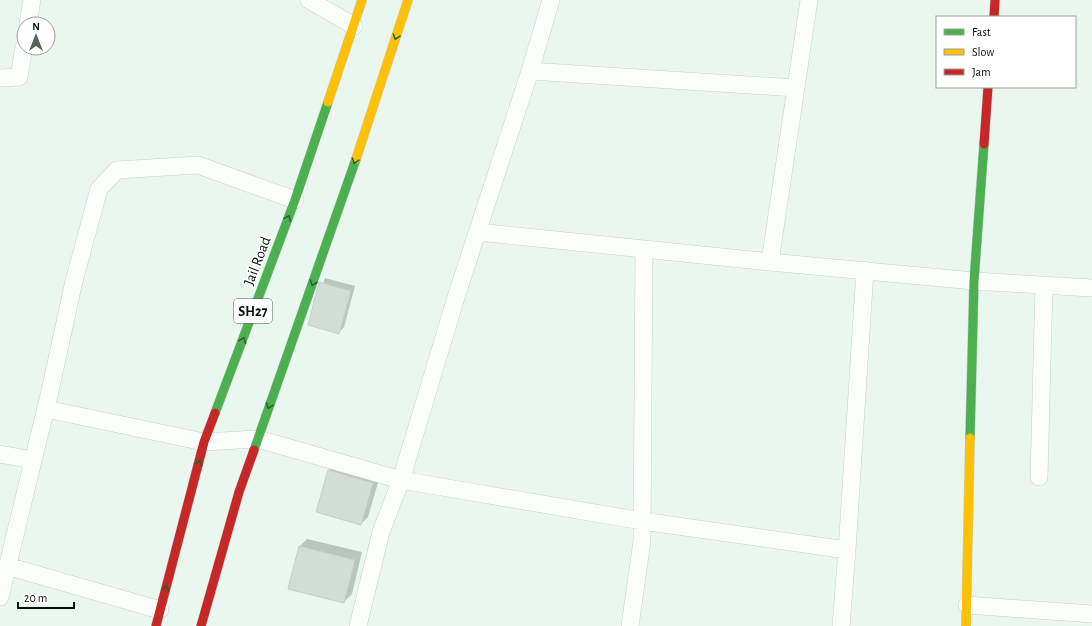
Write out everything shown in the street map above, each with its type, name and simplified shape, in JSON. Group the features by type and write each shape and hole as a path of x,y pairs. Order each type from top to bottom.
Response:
{"main road":[{"name":"Jail Road","path":"158,618 204,442 295,200 362,0"},
{"path":"201,626 239,492 347,186 408,0"},
{"path":"994,16 995,0"},
{"path":"966,626 974,281 988,88"}],"street":[{"path":"29,16 32,0"},
{"path":"309,0 354,26"},
{"path":"358,626 382,532 401,480 455,302 530,71 551,0"},
{"path":"770,262 809,0"},
{"path":"0,78 19,77 22,56"},
{"path":"530,71 796,88"},
{"path":"0,597 46,409 74,282 99,189 117,170 198,165 295,200"},
{"path":"478,232 974,281 1092,288"},
{"path":"630,626 642,541 644,249"},
{"path":"841,626 865,270"},
{"path":"1039,477 1044,285"},
{"path":"46,409 204,442 258,439 401,480 642,521 847,550"},
{"path":"0,454 33,460"},
{"path":"7,566 158,618"},
{"path":"967,605 1092,614"}],"building":[{"path":"319,282 351,291 339,334 308,325"},
{"path":"328,470 373,483 361,525 316,512"},
{"path":"299,546 355,560 344,603 288,589"}],"traffic: fast":[{"path":"215,413 295,200 328,102"},
{"path":"970,438 974,281 984,144"},
{"path":"254,450 356,159"}],"traffic: slow":[{"path":"328,102 362,0"},
{"path":"356,159 408,0"},
{"path":"966,626 970,438"}],"traffic: jam":[{"path":"994,16 995,0"},
{"path":"984,144 988,88"},
{"path":"156,626 204,442 215,413"},
{"path":"201,626 239,492 254,450"}]}
